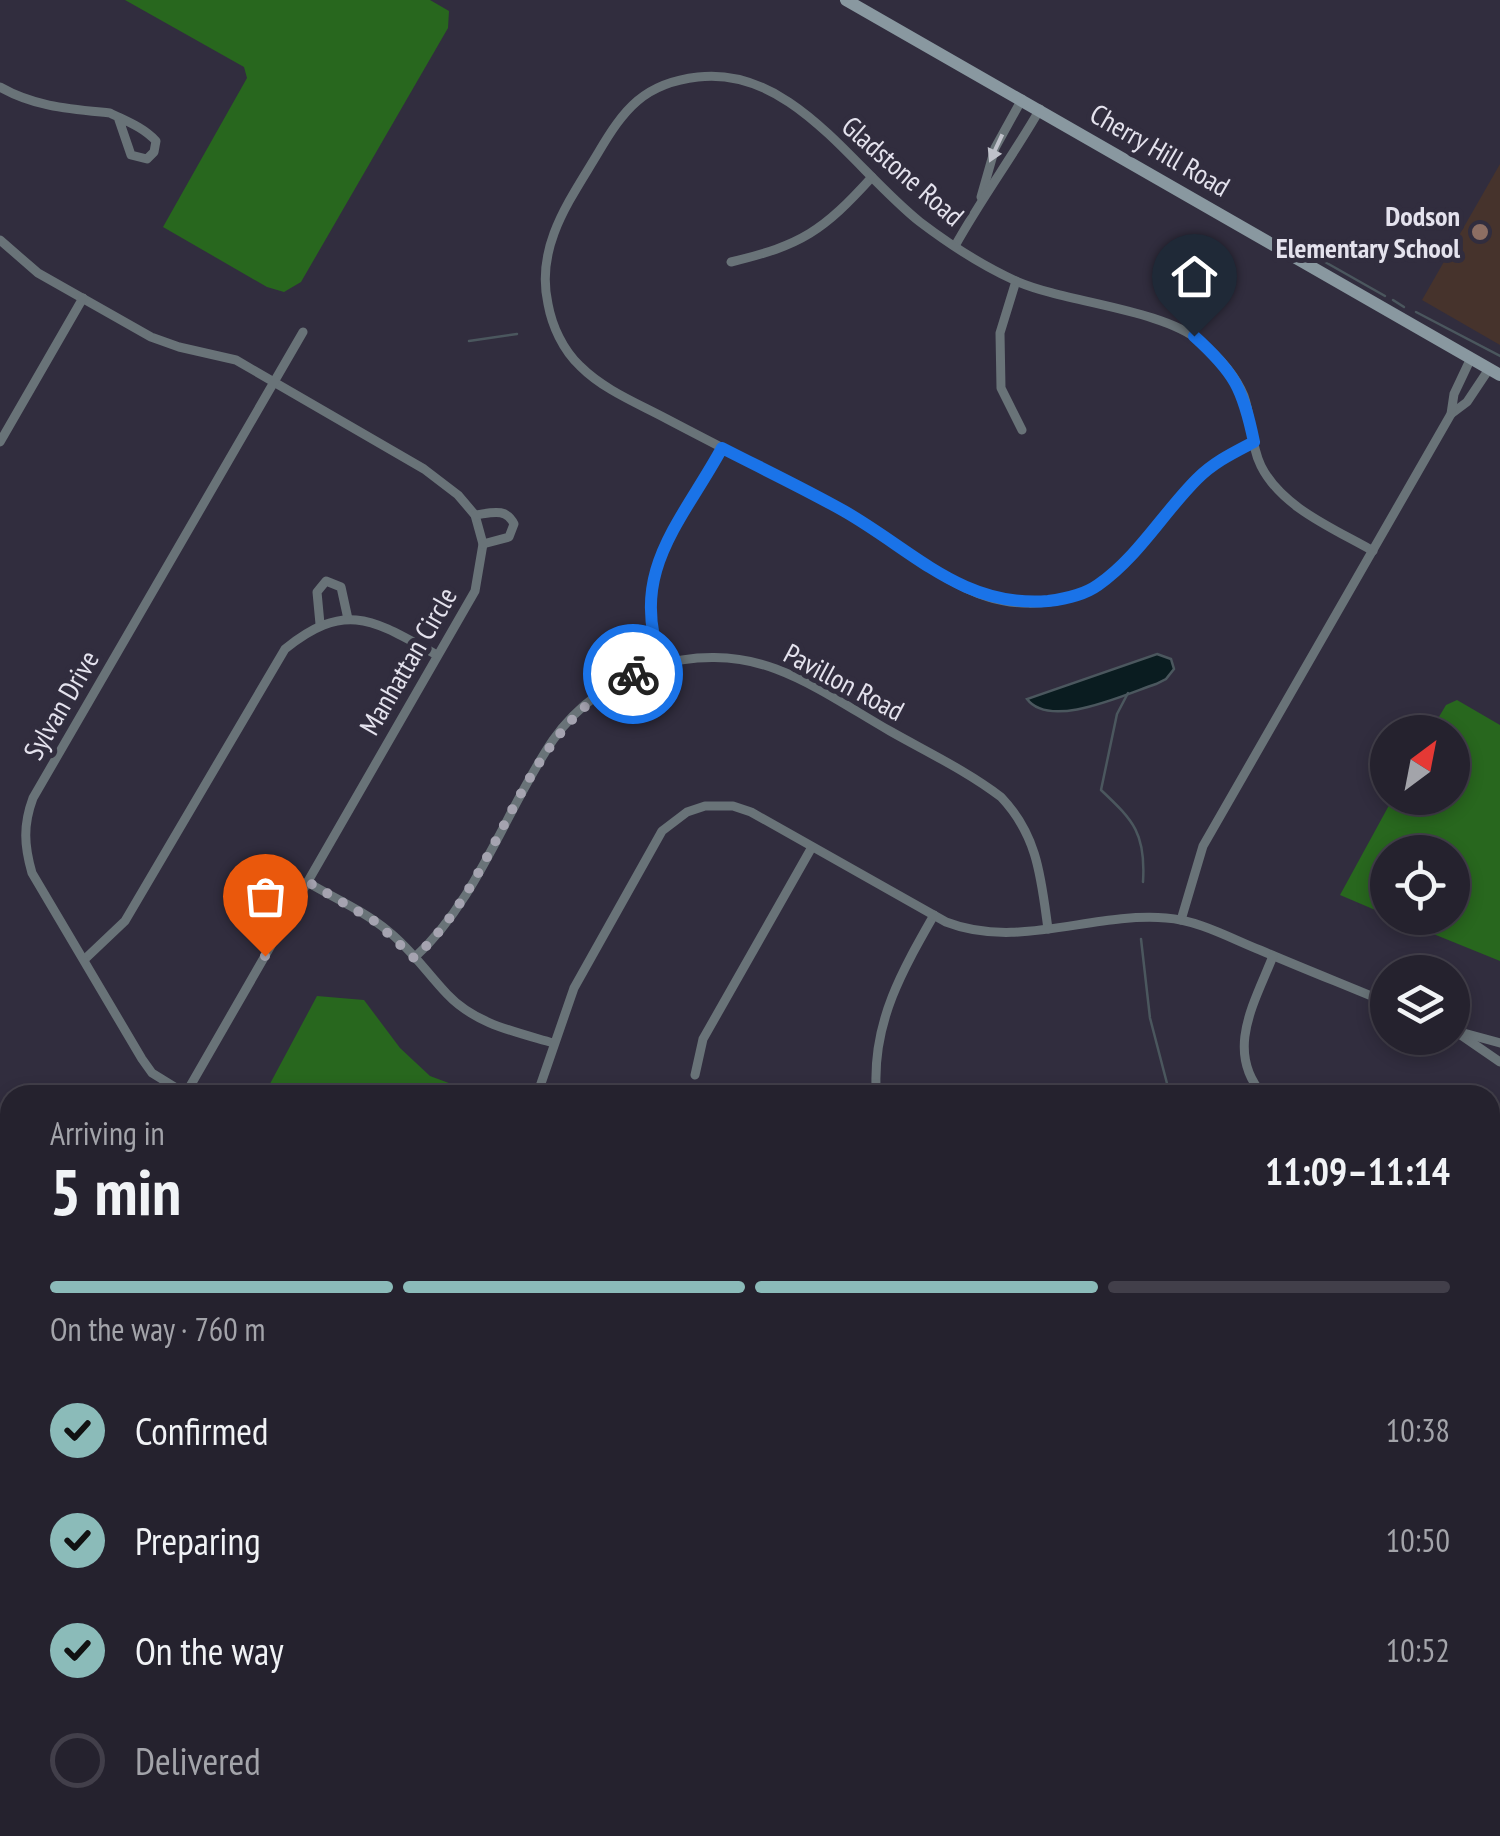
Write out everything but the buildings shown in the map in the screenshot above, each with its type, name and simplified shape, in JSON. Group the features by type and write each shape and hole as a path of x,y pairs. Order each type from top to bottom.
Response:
{"main road":[{"name":"Cherry Hill Road","path":"846,0 1494,372"}],"street":[{"name":"Gladstone Road","path":"722,448 602,385 567,352 551,320 544,288 546,255 556,224 622,113 647,92 678,79 718,74 750,80 784,96 918,220 1016,281 1086,304 1162,321 1194,336 1224,362 1244,395 1261,466 1285,496 1315,519 1373,551"},
{"path":"0,87 19,98 53,107 118,116 148,132 156,141 148,159 130,155 118,116"},
{"path":"980,200 995,148 1022,99"},
{"path":"955,246 980,200 1010,161 1040,109"},
{"path":"731,262 780,250 809,234 838,215 872,177"},
{"name":"Manhattan Circle","path":"0,240 38,273 151,337 236,360 424,469 458,495 475,516 483,544 475,591 191,1085"},
{"path":"1016,281 1000,333 1001,388 1022,430"},
{"path":"0,442 83,298"},
{"name":"Sylvan Drive","path":"171,1085 142,1059 32,872 24,837 28,811 303,332"},
{"path":"1181,920 1203,846 1451,414 1454,394 1470,358"},
{"path":"1451,414 1494,372"},
{"path":"662,664 652,631 652,580 663,550 722,448 843,510 958,584 990,598 1025,603 1066,599 1096,587 1128,560 1197,479 1224,457 1254,442"},
{"path":"475,516 502,511 514,524 510,537 483,544"},
{"path":"320,624 316,592 326,581 341,587 348,619"},
{"path":"86,958 125,921 285,649 320,624 348,619 382,624 438,655"},
{"name":"Pavillon Road","path":"414,958 454,914 564,726 610,686 662,664 722,658 779,670 986,786 1014,810 1032,842 1040,866 1048,929"},
{"path":"540,1085 586,963 652,846 674,820 705,806 744,809 957,926 983,933 1142,917 1181,920 1370,996"},
{"path":"695,1075 703,1040 812,847"},
{"path":"308,882 376,922 471,1013 553,1043"},
{"path":"876,1085 876,1050 885,1009 934,916"},
{"path":"1257,1085 1249,1073 1243,1040 1273,956"},
{"path":"1470,1035 1500,1043"},
{"path":"1470,1042 1500,1062"}],"shaded area":[{"name":"Dodson Elementary School","path":"1500,164 1500,345 1422,300"},
{"path":"1157,654 1171,659 1174,669 1166,679 1108,701 1070,711 1053,711 1038,708 1027,699"}],"green space":[{"path":"125,0 430,0 449,11 448,28 301,282 284,292 267,287 163,227 247,78 244,67"},
{"path":"1457,700 1500,725 1500,961 1436,935 1470,935 1470,835 1373,835 1384,815 1470,815 1470,715 1440,715 1446,705"},
{"path":"1370,840 1370,908 1340,895"},
{"path":"317,996 364,1000 400,1048 430,1076 454,1085 269,1085"}],"waterway":[{"path":"1318,258 1385,296"},
{"path":"1393,300 1404,307"},
{"path":"1416,312 1500,356"},
{"path":"469,341 517,334"},
{"path":"1128,693 1117,714 1101,790 1136,830 1142,852 1143,882"},
{"path":"1141,939 1150,1018 1167,1085"}],"way so far":[{"path":"265,956 308,882 376,922 414,958 454,914 564,726 596,696 633,674"}],"place":[{"name":"Dodson Elementary School","path":"1480,232"}],"route":[{"path":"633,674 662,664 649,612 652,580 663,550 722,448 843,510 958,584 990,598 1025,603 1066,599 1096,587 1128,560 1197,479 1224,457 1254,442 1244,395 1224,362 1194,336"}]}
